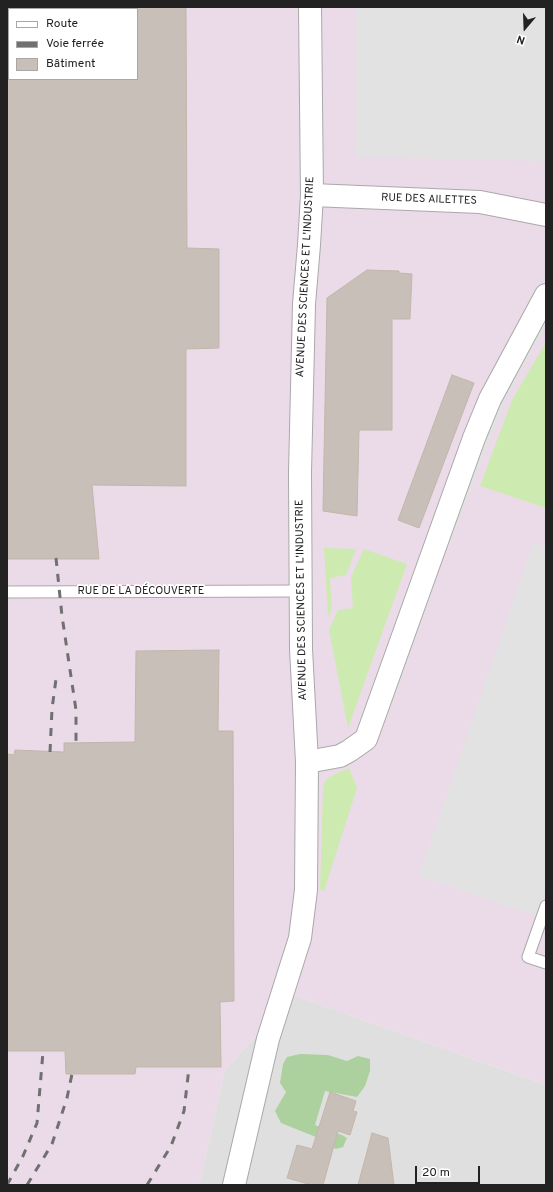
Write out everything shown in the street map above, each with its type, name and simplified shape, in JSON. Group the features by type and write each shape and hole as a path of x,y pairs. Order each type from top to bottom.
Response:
{"street":[{"name":"AVENUE DES SCIENCES ET L'INDUSTRIE","path":"234,1185 268,1039 300,938 306,890 308,762 302,668 300,472 304,304 312,195 310,7"},
{"name":"RUE DES AILETTES","path":"312,195 480,202 546,215"},
{"path":"308,762 340,756 366,739 474,438 490,399 546,295"}],"lane":[{"name":"RUE DE LA DÉCOUVERTE","path":"7,592 301,591"},
{"path":"546,906 528,957 546,963"}],"shaded area":[{"path":"7,7 546,7 546,1085 293,995 225,1070 199,1185 7,1185"},
{"path":"355,7 546,7 546,161 355,157"},
{"path":"546,311 546,325 505,400 448,549 442,547 487,426"},
{"path":"533,543 546,547 546,888 536,916 419,876"},
{"path":"412,575 418,577 361,733 356,731"},
{"path":"430,581 435,584 385,723 379,721"},
{"path":"293,995 546,1085 546,1185 199,1185 225,1070"}],"green space":[{"path":"546,342 546,508 480,486 512,400"},
{"path":"324,548 356,549 346,575 330,578 332,608 328,617"},
{"path":"364,549 407,564 348,728 329,630 338,610 353,608 351,577"},
{"path":"349,768 357,788 324,891 320,889 323,788 325,781 329,777"},
{"path":"300,1054 328,1055 347,1061 358,1056 370,1059 370,1071 365,1086 357,1097 325,1091 315,1125 347,1138 343,1147 336,1149 316,1137 281,1123 275,1111 286,1092 280,1083 283,1064 287,1057"}],"building":[{"path":"186,7 187,248 219,249 219,348 186,349 186,486 92,485 99,559 7,559 7,79 138,80 137,8"},
{"path":"367,270 399,271 399,273 412,274 410,319 392,319 392,430 359,430 357,516 323,511 327,298"},
{"path":"452,375 474,383 419,528 398,520"},
{"path":"219,650 218,731 233,731 234,1001 220,1002 221,1067 136,1067 135,1074 66,1074 65,1051 7,1051 7,754 14,755 15,750 64,752 64,743 135,742 136,651"},
{"path":"330,1092 356,1101 353,1111 357,1112 350,1135 338,1131 323,1185 312,1185 287,1178 297,1145 312,1149"},
{"path":"372,1133 388,1138 394,1185 358,1185"}],"railway":[{"path":"56,558 62,616 76,710 76,743"},
{"path":"50,752 52,709 56,679"},
{"path":"7,1185 23,1156 37,1123 43,1052"},
{"path":"147,1185 171,1146 184,1111 189,1068"},
{"path":"27,1185 52,1144 67,1098 72,1074"}]}
